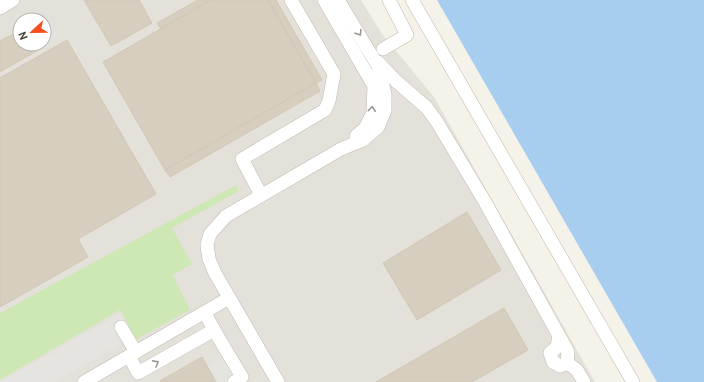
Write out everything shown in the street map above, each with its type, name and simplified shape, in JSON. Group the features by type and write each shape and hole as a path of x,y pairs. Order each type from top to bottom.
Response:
{"street":[{"path":"0,8 13,0"},
{"path":"261,195 242,159 325,110 329,101 334,74 292,0"},
{"path":"324,0 374,86 385,94 413,97"},
{"path":"338,0 377,52 396,81 413,97 428,108 485,202 559,336 556,347 550,353 553,362 560,366 567,363 576,370 584,382"},
{"path":"377,52 407,35 389,0"},
{"path":"412,0 633,382"},
{"path":"278,382 229,298 209,259 207,245 210,234 226,216 341,149 363,140 378,127 385,110 385,94 378,66 377,52"},
{"path":"341,149 365,128 373,113 374,86"},
{"path":"84,382 229,298"},
{"path":"205,312 242,377 234,382"},
{"path":"121,327 138,373 214,330"}],"shaded area":[{"path":"0,0 361,0 382,34 434,97 595,382 0,382"},
{"path":"120,314 129,330 117,337 121,344 54,382 0,382"},
{"path":"223,358 237,382 217,382 208,366"}],"green space":[{"path":"236,185 239,191 172,228 192,264 173,275 190,310 136,339 120,310 0,380 0,313"}],"water":[{"path":"437,0 704,0 704,382 657,382"}],"building":[{"path":"84,0 139,0 152,23 111,46"},
{"path":"198,0 211,0 161,29 157,23"},
{"path":"211,0 268,0 316,83 165,170 103,62"},
{"path":"268,0 276,0 322,80 316,83"},
{"path":"12,34 12,52 35,52 0,72 0,41"},
{"path":"67,40 156,194 78,239 88,257 0,307 0,78 46,52 52,52 52,49"},
{"path":"316,83 320,91 170,177 165,170"},
{"path":"467,212 501,270 417,320 383,263"},
{"path":"504,308 528,350 472,382 376,382"},
{"path":"202,357 216,382 160,381"}]}
